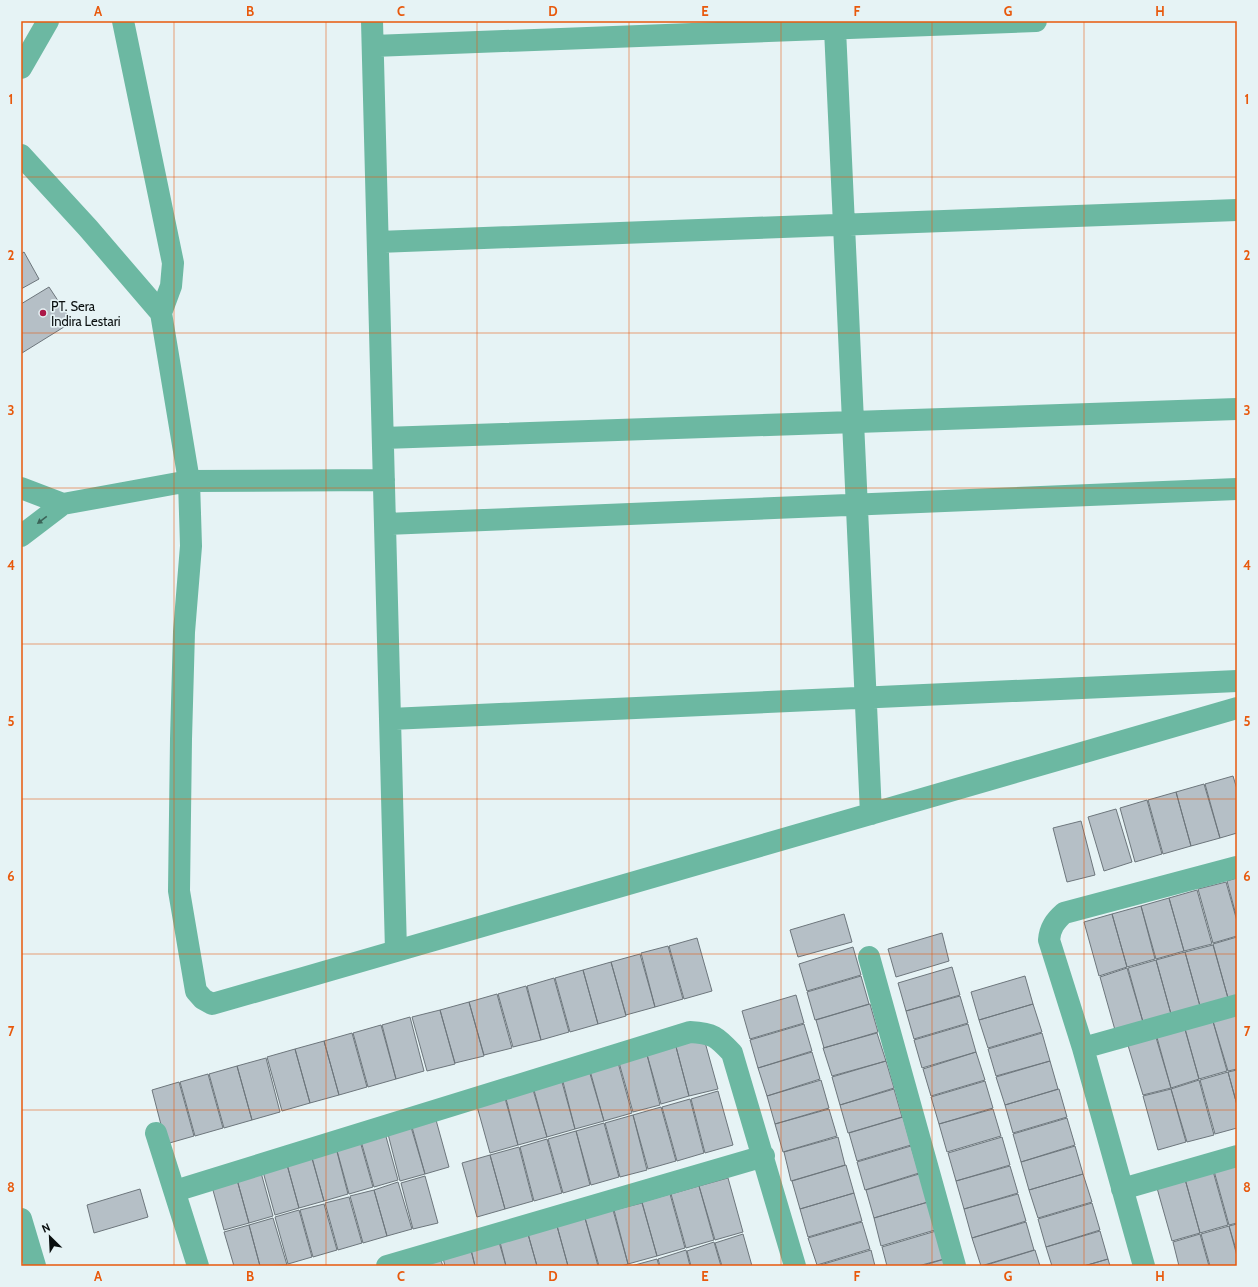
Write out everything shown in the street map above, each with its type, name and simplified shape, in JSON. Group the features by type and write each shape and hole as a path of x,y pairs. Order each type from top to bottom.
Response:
{"street":[{"path":"21,68 48,21"},
{"path":"123,21 173,262 171,286 161,313 189,481 191,546 184,632 179,891 196,991 203,999 212,1004 1237,708"},
{"path":"372,21 396,951"},
{"path":"373,46 1036,21"},
{"path":"835,28 871,814"},
{"path":"21,155 88,228 161,313"},
{"path":"378,242 1237,210"},
{"path":"383,438 1237,409"},
{"path":"21,536 63,504 189,481 384,480"},
{"path":"21,488 63,504"},
{"path":"386,524 1237,489"},
{"path":"390,719 1237,681"},
{"path":"1144,1266 1083,1048 1049,940 1052,926 1056,919 1064,913 1237,867"},
{"path":"869,957 956,1266"},
{"path":"1083,1048 1237,1005"},
{"path":"175,1191 690,1032 714,1035 732,1053 764,1156 795,1266"},
{"path":"156,1133 198,1266"},
{"path":"387,1266 764,1156"},
{"path":"1122,1189 1237,1156"},
{"path":"21,1219 35,1266"}],"building":[{"path":"24,252 39,279 21,289 21,254"},
{"name":"PT. Sera Indira Lestari","path":"49,287 72,322 22,353 21,304"},
{"path":"1233,776 1237,789 1237,833 1220,838 1205,784"},
{"path":"1204,784 1220,838 1191,846 1176,792"},
{"path":"1176,792 1191,846 1163,854 1148,800"},
{"path":"1147,800 1162,854 1135,862 1120,808"},
{"path":"1116,809 1132,862 1104,871 1088,817"},
{"path":"1081,821 1095,875 1067,882 1053,828"},
{"path":"1237,878 1237,919 1227,881"},
{"path":"1226,882 1237,921 1237,936 1213,943 1198,889"},
{"path":"1197,890 1212,944 1184,951 1169,898"},
{"path":"1169,898 1184,951 1156,959 1141,906"},
{"path":"1141,906 1155,959 1127,967 1112,914"},
{"path":"844,914 852,942 798,957 790,930"},
{"path":"1112,914 1127,967 1099,976 1084,922"},
{"path":"942,933 949,961 896,977 888,949"},
{"path":"1237,937 1237,996 1228,998 1213,944"},
{"path":"697,938 712,991 684,999 669,946"},
{"path":"1213,945 1228,998 1200,1006 1185,952"},
{"path":"668,946 683,999 655,1007 641,953"},
{"path":"853,947 861,975 807,991 799,964"},
{"path":"1185,952 1200,1006 1171,1014 1156,960"},
{"path":"640,954 655,1007 626,1015 611,962"},
{"path":"1156,960 1171,1014 1143,1022 1128,968"},
{"path":"611,962 626,1016 598,1024 583,970"},
{"path":"952,967 960,995 906,1011 898,983"},
{"path":"1127,968 1143,1022 1115,1030 1100,977"},
{"path":"583,970 598,1024 570,1032 555,978"},
{"path":"861,976 869,1004 815,1020 807,992"},
{"path":"1025,976 1033,1004 979,1020 971,992"},
{"path":"554,978 569,1032 541,1040 527,986"},
{"path":"526,986 541,1040 513,1047 498,994"},
{"path":"497,994 512,1048 484,1055 469,1002"},
{"path":"796,995 804,1023 750,1039 742,1011"},
{"path":"960,996 968,1023 914,1039 906,1011"},
{"path":"469,1002 484,1056 455,1063 440,1010"},
{"path":"870,1004 878,1032 824,1048 816,1020"},
{"path":"1033,1004 1042,1032 988,1048 979,1020"},
{"path":"440,1010 455,1064 427,1071 412,1017"},
{"path":"1237,1011 1237,1069 1228,1071 1212,1018"},
{"path":"410,1017 424,1071 396,1079 382,1025"},
{"path":"1212,1018 1227,1071 1199,1079 1184,1025"},
{"path":"804,1024 812,1051 758,1068 750,1040"},
{"path":"968,1024 976,1052 922,1068 914,1040"},
{"path":"381,1025 396,1079 368,1087 353,1033"},
{"path":"1184,1026 1199,1079 1171,1088 1156,1034"},
{"path":"352,1033 367,1087 339,1095 324,1041"},
{"path":"877,1033 886,1061 832,1076 823,1048"},
{"path":"1042,1033 1050,1061 996,1076 988,1049"},
{"path":"1155,1034 1171,1088 1143,1095 1127,1042"},
{"path":"703,1035 718,1089 689,1096 675,1043"},
{"path":"324,1041 339,1095 310,1103 295,1049"},
{"path":"675,1043 689,1096 661,1104 646,1051"},
{"path":"295,1049 310,1103 282,1111 267,1057"},
{"path":"646,1051 660,1105 633,1112 618,1059"},
{"path":"812,1052 820,1079 767,1096 758,1068"},
{"path":"976,1052 985,1080 931,1096 923,1069"},
{"path":"266,1058 280,1112 252,1120 237,1066"},
{"path":"617,1059 632,1113 604,1121 589,1067"},
{"path":"886,1061 894,1088 840,1105 832,1077"},
{"path":"1050,1061 1058,1089 1005,1105 996,1077"},
{"path":"237,1066 252,1120 224,1128 209,1074"},
{"path":"588,1067 604,1121 575,1129 561,1074"},
{"path":"1237,1070 1237,1105 1228,1072"},
{"path":"1228,1072 1237,1105 1237,1128 1215,1134 1200,1080"},
{"path":"208,1074 223,1128 195,1136 180,1082"},
{"path":"560,1075 575,1129 547,1137 532,1083"},
{"path":"821,1080 829,1108 775,1124 767,1096"},
{"path":"1199,1080 1214,1135 1187,1142 1171,1089"},
{"path":"985,1081 993,1108 939,1124 931,1097"},
{"path":"179,1082 194,1136 166,1144 152,1090"},
{"path":"531,1083 547,1137 518,1145 504,1091"},
{"path":"894,1089 902,1117 848,1133 840,1105"},
{"path":"1059,1089 1067,1117 1013,1133 1005,1105"},
{"path":"1171,1089 1186,1142 1158,1150 1143,1096"},
{"path":"503,1091 518,1145 490,1153 475,1099"},
{"path":"718,1091 733,1145 705,1153 691,1099"},
{"path":"690,1099 704,1153 677,1161 662,1107"},
{"path":"661,1107 676,1161 648,1169 633,1115"},
{"path":"829,1109 837,1136 783,1152 775,1124"},
{"path":"993,1109 1001,1136 947,1152 939,1124"},
{"path":"633,1115 647,1170 620,1177 605,1123"},
{"path":"903,1117 911,1145 857,1161 849,1133"},
{"path":"1067,1118 1075,1145 1021,1162 1013,1134"},
{"path":"436,1120 449,1167 425,1174 412,1127"},
{"path":"604,1123 619,1177 591,1185 576,1131"},
{"path":"411,1127 425,1174 400,1181 388,1134"},
{"path":"576,1131 590,1185 563,1193 548,1139"},
{"path":"385,1133 398,1180 374,1187 361,1141"},
{"path":"838,1137 845,1165 791,1181 784,1152"},
{"path":"1002,1137 1010,1165 956,1181 948,1153"},
{"path":"547,1139 562,1193 534,1201 520,1147"},
{"path":"360,1141 373,1187 349,1194 336,1147"},
{"path":"911,1146 919,1173 865,1190 857,1162"},
{"path":"1075,1146 1083,1174 1029,1190 1021,1162"},
{"path":"519,1147 533,1201 505,1209 490,1155"},
{"path":"336,1148 348,1194 324,1201 311,1154"},
{"path":"311,1155 324,1201 299,1208 286,1161"},
{"path":"490,1155 505,1209 477,1217 462,1163"},
{"path":"286,1161 299,1208 275,1215 262,1168"},
{"path":"846,1165 854,1193 800,1209 792,1181"},
{"path":"1237,1165 1237,1223 1229,1225 1214,1171"},
{"path":"1010,1166 1018,1193 964,1209 956,1181"},
{"path":"260,1169 273,1216 249,1223 236,1176"},
{"path":"1213,1171 1228,1225 1200,1233 1185,1179"},
{"path":"919,1174 928,1202 874,1218 866,1190"},
{"path":"1083,1174 1092,1202 1038,1218 1029,1190"},
{"path":"236,1176 249,1223 224,1230 211,1183"},
{"path":"425,1176 438,1223 413,1229 401,1183"},
{"path":"728,1178 743,1232 715,1240 699,1186"},
{"path":"1185,1179 1200,1233 1172,1241 1157,1188"},
{"path":"398,1182 412,1229 387,1236 374,1190"},
{"path":"699,1186 714,1240 686,1248 671,1194"},
{"path":"140,1189 148,1217 94,1233 87,1205"},
{"path":"374,1190 387,1236 363,1243 350,1196"},
{"path":"854,1193 862,1221 808,1237 800,1209"},
{"path":"670,1194 685,1248 657,1256 642,1202"},
{"path":"1018,1194 1026,1221 972,1238 964,1209"},
{"path":"349,1197 362,1243 338,1250 325,1203"},
{"path":"928,1202 935,1230 881,1246 874,1218"},
{"path":"642,1203 657,1256 628,1264 614,1210"},
{"path":"1092,1203 1100,1230 1046,1247 1038,1219"},
{"path":"324,1204 337,1250 313,1257 300,1210"},
{"path":"299,1210 312,1257 288,1264 275,1217"},
{"path":"613,1210 628,1264 621,1266 599,1266 585,1218"},
{"path":"273,1218 287,1265 260,1266 249,1225"},
{"path":"585,1218 598,1266 568,1266 557,1226"},
{"path":"862,1222 870,1249 817,1265 808,1238"},
{"path":"1026,1222 1034,1250 981,1266 972,1238"},
{"path":"1237,1224 1237,1253 1229,1226"},
{"path":"249,1225 260,1266 234,1266 224,1232"},
{"path":"557,1226 568,1266 537,1266 528,1234"},
{"path":"1229,1226 1237,1256 1237,1266 1210,1266 1201,1234"},
{"path":"936,1231 944,1259 918,1266 887,1266 882,1247"},
{"path":"1100,1231 1108,1259 1084,1266 1052,1266 1046,1247"},
{"path":"528,1234 537,1266 506,1266 500,1242"},
{"path":"743,1234 752,1266 722,1266 715,1243"},
{"path":"1200,1234 1209,1266 1179,1266 1173,1242"},
{"path":"499,1242 506,1266 475,1266 471,1250"},
{"path":"714,1242 721,1266 691,1266 687,1251"},
{"path":"471,1250 475,1266 445,1266 443,1258"},
{"path":"686,1250 690,1266 660,1266 658,1259"},
{"path":"871,1250 875,1266 817,1266"},
{"path":"1035,1250 1040,1266 983,1266"},
{"path":"440,1258 443,1266 412,1266"},
{"path":"657,1259 659,1266 631,1266"},
{"path":"945,1259 947,1266 921,1266"},
{"path":"1108,1259 1110,1266 1084,1266"}],"place":[{"name":"PT. Sera Indira Lestari","path":"43,313"}]}
